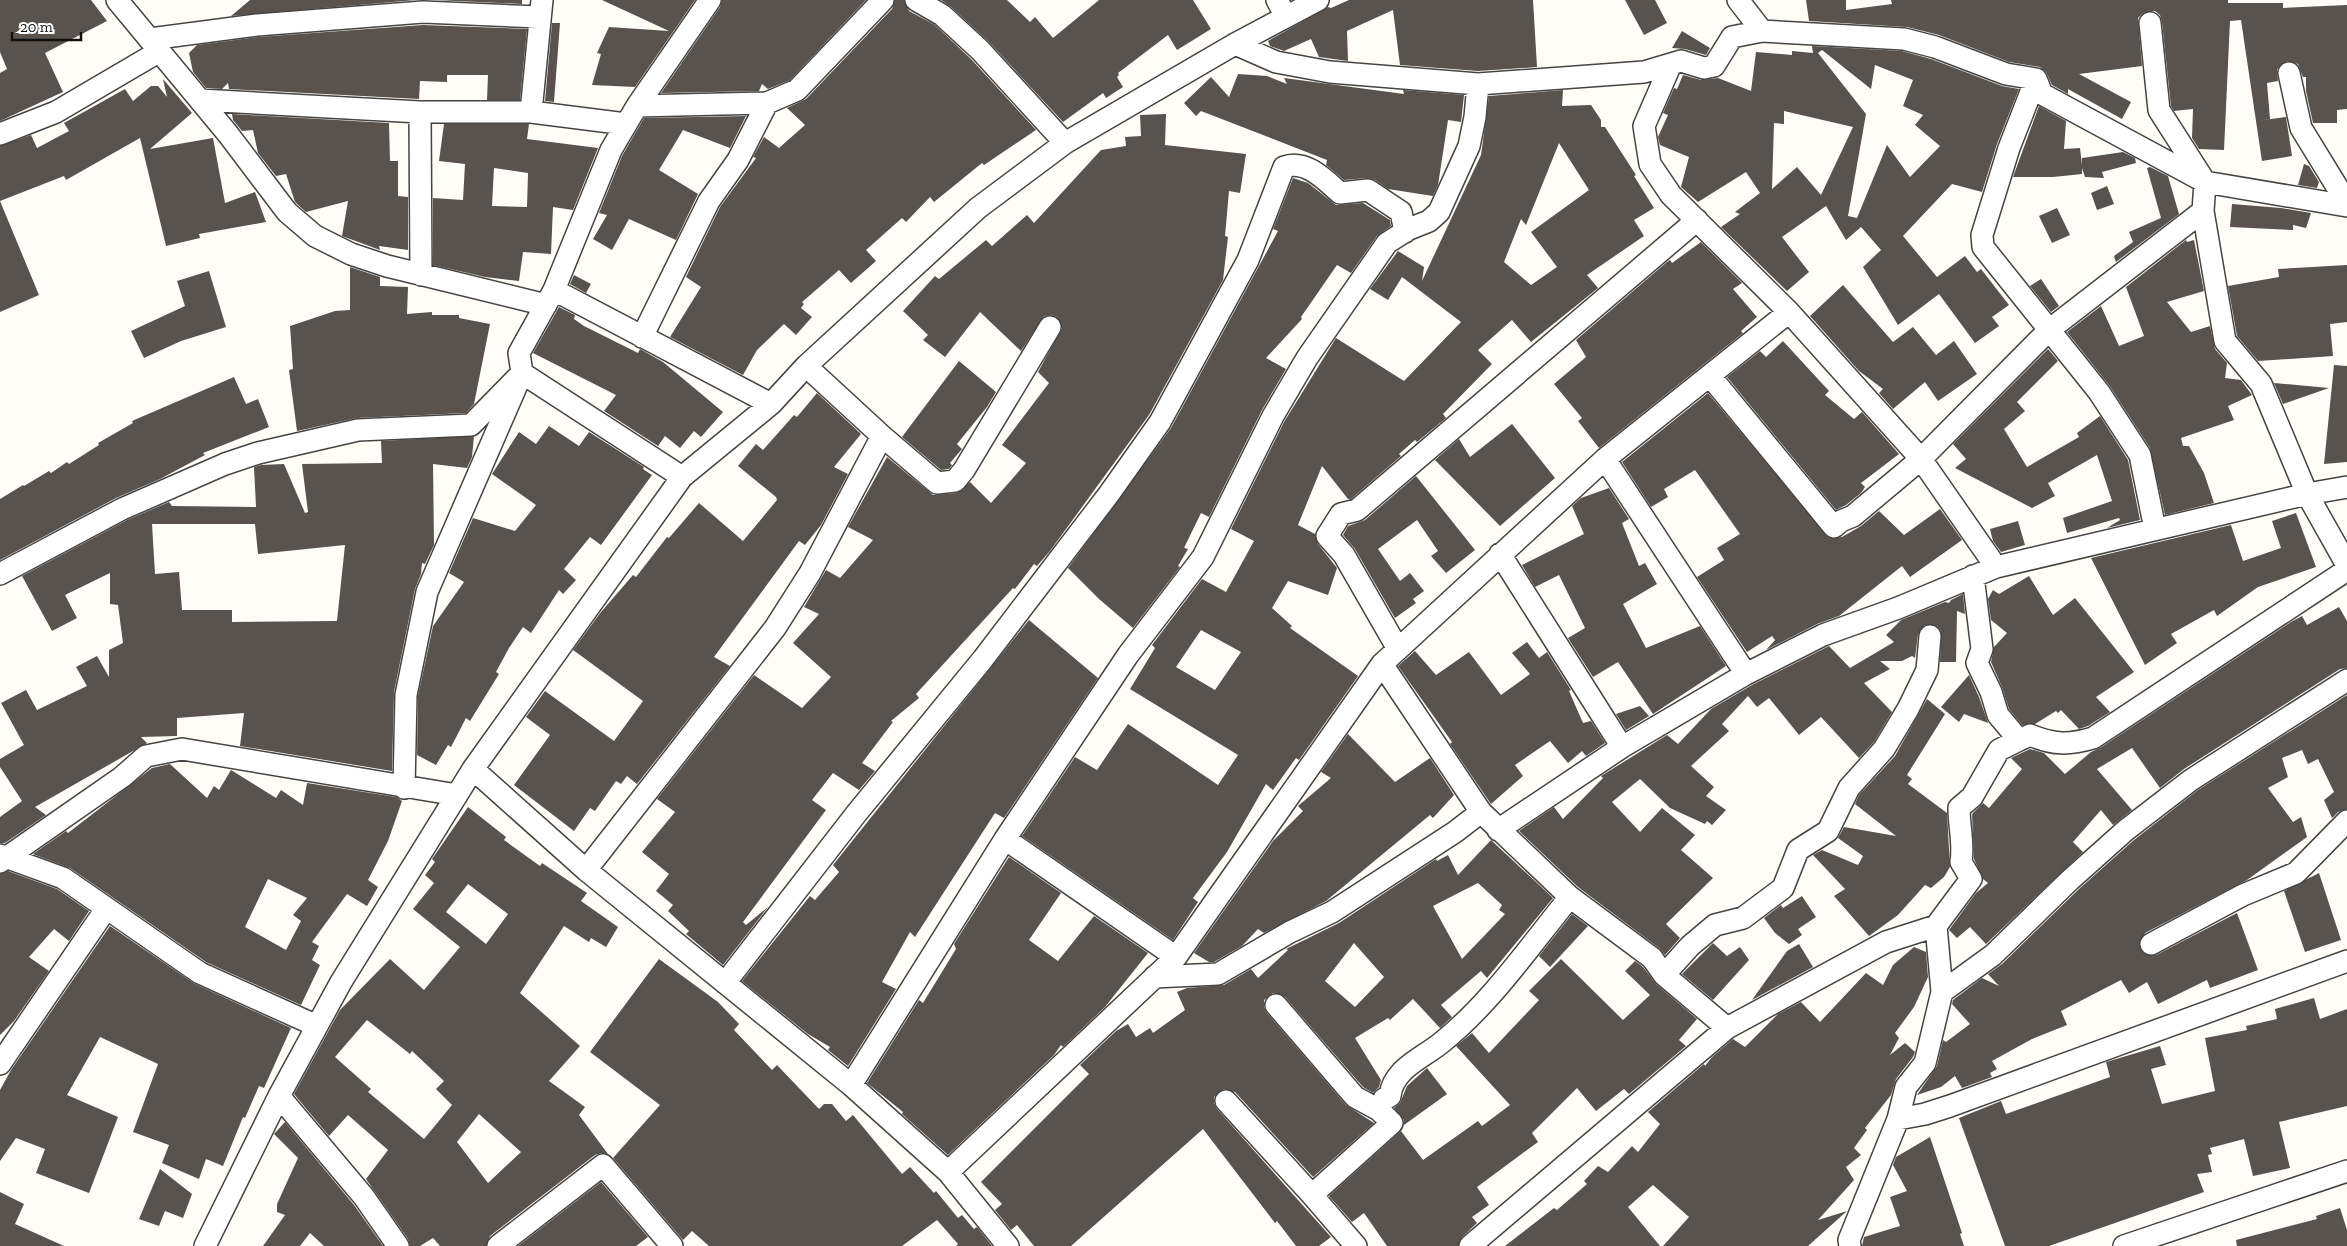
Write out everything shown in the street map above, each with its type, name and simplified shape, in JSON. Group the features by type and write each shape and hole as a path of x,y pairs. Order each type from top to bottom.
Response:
{"street":[{"path":"117,0 200,100 287,212 315,236 351,254 421,275 550,297 642,336 771,404"},
{"path":"404,788 406,695 427,592 522,373 518,353 550,297 611,150 637,106 710,0"},
{"path":"637,106 767,103 797,90 883,0"},
{"path":"916,0 942,15 980,50 1065,143"},
{"path":"205,1246 279,1096 341,982 473,768 682,477 771,404 806,366 978,208 1065,143 1235,44 1281,9 1318,0"},
{"path":"1738,0 1762,31"},
{"path":"0,134 56,112 155,45 256,25 423,6 541,9 530,112"},
{"path":"2150,23 2159,110 2205,182 2203,211 2225,342 2261,384 2307,494 2347,565"},
{"path":"1235,44 1276,62 1330,72 1478,84 1644,72 1680,61 1704,68 1714,66 1732,36 1762,31 1904,39 1935,47 2006,74 2036,78"},
{"path":"1671,64 1644,126 1650,164 1671,194 1789,312 1921,459 1996,567"},
{"path":"2289,73 2300,128 2347,204"},
{"path":"2036,78 2042,94 2205,182 2347,204"},
{"path":"2036,78 2009,148 1982,235 1983,247 2099,392 2140,455 2155,529"},
{"path":"851,1085 1005,839 1128,655 1203,557 1273,416 1307,358 1387,243 1429,221 1438,212 1449,193 1470,146 1476,117 1478,84"},
{"path":"200,100 420,112 530,112 626,124"},
{"path":"642,336 709,201 738,160 767,103"},
{"path":"420,112 421,275"},
{"path":"725,983 856,814 983,659 1110,494 1160,422 1248,260 1284,167 1299,166 1314,171 1340,193 1368,190 1401,212 1405,232"},
{"path":"1710,376 1834,527 1853,516 1921,459 2049,330 2203,211"},
{"path":"1398,650 1344,555 1327,536 1341,514 1357,510 1697,220"},
{"path":"948,1172 1176,957 1382,664 1605,459 1789,312"},
{"path":"806,366 882,436 937,483 955,481 964,470 1050,327"},
{"path":"522,373 682,477"},
{"path":"0,574 122,509 225,464 258,453 358,430 471,425 522,373"},
{"path":"586,870 775,628 810,573 882,436"},
{"path":"1605,459 1746,674"},
{"path":"1498,830 1622,747 1746,674 1823,635 1898,608 1996,567 2347,486"},
{"path":"1500,554 1622,747"},
{"path":"1470,1246 1727,1028 1886,942 1936,926 1971,879 1961,862 1964,846 1959,827 1959,808 1972,797 1999,750 2030,734 2046,741 2072,744 2093,738 2347,570"},
{"path":"1973,576 1982,649 1977,663 1991,692 1998,716 2019,740"},
{"path":"1664,975 1690,946 1715,925 1744,918 1783,888 1798,850 1828,832 1849,788 1884,749 1908,709 1927,670 1930,636"},
{"path":"1382,664 1481,812 1498,830 1542,868 1570,898 1652,958 1664,975 1727,1028"},
{"path":"1942,992 1993,955 2070,880 2126,830 2184,785 2347,680"},
{"path":"2,858 122,777 146,756 182,749 404,788 457,795"},
{"path":"473,768 586,870 851,1085 948,1172 1008,1246"},
{"path":"1154,977 1218,974 1290,932 1332,912 1455,832 1481,812"},
{"path":"2150,944 2243,895 2296,873 2347,820"},
{"path":"1005,839 1176,957"},
{"path":"2,858 63,878 200,973 317,1026"},
{"path":"1379,1110 1384,1099 1390,1096 1396,1077 1441,1043 1473,1014 1570,898"},
{"path":"0,1064 106,909"},
{"path":"1850,1246 1849,1240 1898,1119 1906,1087 1925,1064 1942,992 1936,926"},
{"path":"1898,1119 1925,1114 1950,1106 2347,961"},
{"path":"1276,1006 1355,1097 1379,1110 1392,1123 1312,1195"},
{"path":"279,1096 364,1198 398,1246"},
{"path":"1226,1101 1356,1246"},
{"path":"498,1246 603,1165 672,1246"},
{"path":"2124,1246 2347,1172"}],"building":[{"path":"0,0 91,0 107,21 45,53 63,92 0,121 0,73 7,69 0,52"},
{"path":"250,0 416,0 231,16"},
{"path":"435,0 522,0 522,4"},
{"path":"602,0 695,0 635,87 592,85 601,54 597,53 609,27 669,31"},
{"path":"722,0 866,0 790,80 768,89 762,84 759,91 661,93 720,7"},
{"path":"895,0 904,0 909,11 935,25 971,59 1036,130 984,165 982,163 934,202 930,197 906,222 902,218 866,250 876,261 851,283 839,270 802,302 804,304 801,308 812,317 796,335 784,324 757,350 743,375 670,337 701,287 686,277 720,207 756,158 753,157 764,137 779,148 805,125 787,108 806,99 892,9"},
{"path":"941,0 1007,0 1030,22 1035,17 1053,38 1099,0 1193,0 1211,29 1177,50 1168,35 1118,73 1117,77 1123,87 1106,98 1103,93 1063,122 989,42"},
{"path":"1349,0 1533,0 1537,67 1478,71 1400,65 1393,10 1347,31 1348,61 1319,57 1311,39 1284,51 1270,46 1268,41 1328,7 1331,8"},
{"path":"1625,0 1655,0 1667,23 1644,35"},
{"path":"1806,0 1846,0 1846,10 1892,4 1891,0 2228,0 2228,3 2283,3 2283,8 2347,5 2347,109 2337,110 2337,123 2313,123 2306,91 2306,77 2303,77 2298,64 2287,61 2277,69 2278,81 2267,83 2270,119 2256,121 2241,20 2230,21 2224,150 2199,149 2192,138 2193,109 2174,111 2171,106 2162,22 2160,15 2155,11 2143,13 2138,18 2142,66 2079,74 2131,102 2122,119 2068,89 2068,94 2052,85 2046,72 2040,67 2009,62 1939,35 1907,27 1809,21"},
{"path":"552,23 560,23 554,102 545,101"},
{"path":"423,25 527,29 520,100 487,100 488,75 447,75 447,82 420,81 419,99 229,89 228,83 222,89 206,88 193,72 189,53 197,45 258,37"},
{"path":"1682,31 1710,48 1706,55 1685,49 1672,48"},
{"path":"1812,46 1902,51 1931,59 2002,86 2019,89 1997,144 1982,192 1952,184 1903,236 1937,277 1965,256 1977,272 1981,269 2009,305 1992,317 1999,326 1975,343 1939,294 1898,325 1863,267 1881,250 1861,227 1846,240 1826,206 1782,237 1809,272 1787,291 1721,227 1740,214 1735,212 1760,193 1746,172 1698,202 1681,187 1689,157 1660,145 1658,137 1668,115 1663,113 1674,88 1677,89 1683,75 1701,80 1718,78 1751,91 1756,52 1792,55 1792,51 1813,53","holes":["1822,50 1871,89 1875,65 1913,80 1903,106 1923,115 1915,125 1940,146 1910,177 1887,145 1857,218 1848,216 1866,114 1818,53","1784,111 1853,127 1821,195 1797,167 1772,189 1774,123 1784,124"]},
{"path":"1238,74 1267,76 1287,84 1284,78 1404,94 1403,90 1464,95 1461,122 1448,120 1438,185 1433,196 1388,189 1375,180 1367,178 1344,180 1326,165 1327,160 1201,111 1196,116 1184,103 1211,77 1229,97"},
{"path":"163,79 192,113 150,149 213,138 225,203 255,192 266,222 199,234 200,238 166,246 140,138 66,180 64,176 0,201 0,146 31,135 37,148 69,131 64,123 125,89 133,101 151,86 158,86 167,97"},
{"path":"1563,90 1562,106 1591,105 1601,120 1601,127 1605,127 1636,175 1634,176 1654,208 1634,220 1644,236 1587,275 1598,288 1531,342 1512,320 1478,350 1492,364 1443,414 1446,418 1417,442 1415,440 1399,454 1401,456 1351,499 1348,499 1322,466 1298,525 1315,534 1318,544 1337,568 1328,595 1288,581 1272,608 1292,626 1290,628 1358,676 1299,760 1296,758 1273,790 1266,784 1227,852 1193,898 1198,902 1173,940 1022,836 1075,757 1097,770 1128,724 1218,785 1238,755 1130,689 1155,648 1152,645 1202,579 1226,592 1254,541 1231,529 1284,422 1336,338 1404,381 1461,322 1402,277 1388,300 1370,289 1398,251 1424,267 1422,281 1481,155 1489,96","holes":["1559,143 1589,190 1531,232 1557,267 1531,285 1504,262 1521,219 1526,225","1201,630 1241,652 1215,690 1176,667"]},
{"path":"2039,106 2066,121 2064,149 2080,148 2082,165 2082,158 2123,152 2135,158 2136,163 2102,172 2104,178 2085,177 2082,168 2082,174 2053,177 2013,177"},
{"path":"232,114 389,123 390,161 398,161 398,196 408,197 408,250 379,246 380,250 342,236 348,201 306,212 295,202 286,174 276,176 258,153 253,130 242,131 233,120"},
{"path":"1166,114 1165,145 1246,154 1240,193 1229,191 1225,236 1228,237 1223,280 1149,415 1050,551 1037,566 1034,564 1015,589 1013,588 916,694 919,698 891,721 893,722 862,763 875,771 859,790 833,773 812,800 826,810 743,922 746,925 768,907 723,965 686,934 689,931 668,911 673,905 656,891 669,874 642,852 675,812 657,799 754,675 802,708 831,677 793,643 819,614 804,607 826,570 840,578 873,540 848,527 887,457 933,495 957,493 970,482 991,503 1026,463 1002,445 1049,383 1038,372 1062,328 1057,317 1051,315 1044,316 1021,351 980,312 945,357 923,340 928,335 903,311 935,276 939,279 986,240 992,246 1027,215 1034,223 1101,150 1126,146 1125,137 1141,136 1140,115"},
{"path":"746,116 730,148 683,130 659,170 698,194 676,240 629,219 612,250 593,239 607,215 599,213 622,156 644,118"},
{"path":"2286,117 2292,156 2262,161 2256,121"},
{"path":"444,124 529,124 527,139 598,148 573,210 553,207 551,254 523,252 519,281 485,277 433,265 433,198 463,200 465,164 439,161","holes":["494,168 528,173 527,207 492,206"]},
{"path":"2304,164 2309,166 2319,182 2317,188 2298,185"},
{"path":"2150,167 2168,176 2179,214 2116,262 2114,256 2133,242 2129,232 2161,218 2147,168"},
{"path":"1293,178 1308,183 1336,205 1363,203 1390,220 1391,226 1377,236 1351,273 1337,265 1301,317 1302,319 1266,358 1286,369 1262,410 1209,517 1201,513 1184,548 1188,549 1178,566 1180,567 1133,628 1099,599 1068,568 1171,428 1278,231 1273,229"},
{"path":"2107,186 2114,204 2097,210 2091,193"},
{"path":"0,201 39,295 0,312"},
{"path":"2232,204 2281,208 2311,213 2306,228 2293,225 2293,230 2230,227"},
{"path":"2057,208 2070,235 2052,243 2039,216"},
{"path":"2186,240 2187,242 2194,240 2204,291 2167,302 2191,332 2210,326 2215,349 2227,363 2225,378 2241,380 2252,395 2228,406 2234,420 2181,438 2183,446 2189,446 2204,473 2214,503 2165,515 2150,448 2109,385 2067,332 2101,306 2119,346 2144,336 2126,287"},
{"path":"1701,242 1742,283 1733,289 1757,317 1741,331 1743,333 1599,448 1578,421 1582,418 1554,384 1586,357 1576,340 1667,262 1670,260 1672,263"},
{"path":"2347,265 2347,322 2330,324 2333,356 2258,361 2237,336 2228,286 2279,277 2278,269"},
{"path":"350,267 380,277 380,286 408,287 407,314 432,312 432,315 459,315 459,318 490,324 474,404 466,413 357,418 297,431 289,370 293,369 290,326 335,311 350,310"},
{"path":"209,271 226,327 181,341 144,358 131,331 185,306 177,281"},
{"path":"574,275 591,284 586,293 570,284"},
{"path":"2041,279 2059,306 2051,312 2030,286"},
{"path":"1843,285 1893,342 1913,327 1936,355 1954,341 1977,374 1938,401 1925,382 1893,409 1879,393 1883,389 1859,371 1810,316"},
{"path":"559,307 575,315 574,319 584,326 638,353 640,349 663,362 723,412 701,437 694,431 680,448 665,436 658,446 604,411 616,395 533,353"},
{"path":"1783,341 1829,391 1825,395 1854,419 1862,412 1899,454 1861,483 1865,487 1861,493 1836,510 1727,377 1760,351 1766,357"},
{"path":"2048,349 2058,361 2017,402 2025,411 2004,429 2027,467 2079,437 2077,433 2100,416 2128,460 2140,520 2107,528 2120,520 2119,518 2067,533 2063,518 2112,501 2097,455 2048,483 2055,496 2032,508 1955,468 1966,459 1953,444"},
{"path":"959,361 996,392 987,407 957,444 962,449 950,463 952,465 949,469 941,470 902,437"},
{"path":"2334,365 2347,366 2347,462 2324,464"},
{"path":"234,377 246,404 258,399 269,427 203,453 205,455 160,479 116,498 0,560 0,499 49,471 51,473 67,462 69,464 99,445 98,443 133,423 132,421"},
{"path":"2274,383 2329,388 2283,404"},
{"path":"817,393 861,434 834,467 848,474 821,525 805,545 799,541 714,657 730,666 637,784 627,776 621,784 616,781 595,811 590,808 574,831 514,785 550,735 526,717 545,691 614,741 643,701 573,650 601,612 633,575 636,577 667,537 669,538 699,503 743,541 777,500 776,497 738,466 756,444 763,450 794,415 797,417"},
{"path":"1708,393 1829,538 1842,537 1861,526 1879,511 1904,535 1940,509 1962,540 1910,577 1902,566 1839,616 1817,624 1766,650 1775,640 1772,636 1747,652 1697,577 1724,560 1717,548 1740,534 1695,470 1664,489 1668,497 1651,507 1622,462"},
{"path":"1512,424 1555,478 1500,526 1435,460 1459,439 1470,457"},
{"path":"549,426 579,446 589,432 644,467 643,469 652,475 601,545 590,537 564,569 576,580 563,594 559,590 531,633 523,627 496,672 499,674 470,721 466,718 451,747 448,745 436,765 417,755 418,696 433,626 464,582 449,573 473,518 515,531 536,505 492,474 519,432 536,444"},
{"path":"474,436 472,457 467,468 433,464 434,545 425,564 422,563 394,692 392,771 240,746 244,713 177,718 177,736 141,737 147,743 35,807 46,815 5,843 0,843 0,817 22,801 0,767 0,759 24,745 1,703 26,690 37,710 87,686 76,667 97,656 109,677 109,650 123,643 118,605 110,604 110,573 65,595 77,618 52,631 22,576 127,520 169,502 172,506 256,507 254,467 261,465 284,464 305,513 308,512 302,464 382,463 381,441","holes":["152,524 255,524 258,554 345,545 337,621 232,622 232,610 182,610 179,572 155,574"]},
{"path":"1416,476 1475,550 1446,573 1431,556 1438,551 1417,520 1378,549 1400,581 1410,573 1424,591 1413,599 1416,603 1395,618 1355,549 1343,535 1348,526 1365,520"},
{"path":"1609,488 1629,519 1622,523 1639,566 1645,563 1657,584 1623,604 1646,648 1700,626 1726,666 1653,714 1618,662 1593,677 1568,638 1585,628 1559,575 1535,587 1522,565 1584,534 1572,506 1581,498"},
{"path":"2296,513 2316,567 2258,587 2217,616 2214,610 2171,634 2177,643 2145,665 2091,558 2231,525 2243,561 2281,548 2272,521"},
{"path":"2018,521 2025,545 2001,552 1993,541 1990,529"},
{"path":"2029,576 2053,615 2075,598 2134,672 2096,697 2110,712 2088,726 2079,729 2061,710 2035,724 2022,725 2009,709 1991,662 1994,647 2007,633 1991,620 1988,599 1993,590 1999,594"},
{"path":"1963,594 1965,614 1957,611 1956,662 1940,662 1941,631 1937,626 1925,625 1918,634 1915,658 1912,656 1902,661 1880,661 1890,669 1864,683 1892,712 1874,742 1859,758 1821,717 1799,735 1769,698 1757,707 1748,696 1722,724 1729,731 1691,766 1714,787 1706,796 1726,810 1712,825 1707,821 1705,824 1670,808 1640,779 1612,802 1640,832 1662,808 1695,835 1681,850 1713,878 1666,924 1680,938 1665,955 1659,948 1578,887 1519,831 1554,807 1563,819 1603,778 1601,776 1667,735 1678,744 1711,709 1752,685 1829,646 1850,668 1894,642 1886,635 1901,620 1945,602 1949,603"},
{"path":"2339,607 2347,621 2347,668 2340,669 2184,769 2160,788 2132,748 2097,769 2132,810 2113,825 2101,810 2073,842 2083,852 1986,944 1970,927 1957,938 1949,930 1976,893 1988,883 1983,879 1974,859 1972,814 1983,803 1989,808 2022,769 2011,758 2030,749 2044,753 2065,774 2091,752 2100,748 2291,622 2302,616 2307,625"},
{"path":"1029,620 1098,678 1004,818 995,813 915,937 910,932 882,982 896,989 848,1066 828,1050 830,1047 808,1034 742,981 810,896 815,900 839,872 833,865"},
{"path":"1527,642 1539,658 1547,652 1571,690 1569,691 1583,723 1591,721 1605,743 1586,756 1582,751 1568,763 1550,741 1515,765 1523,776 1491,804 1450,744 1452,742 1398,666 1415,651 1436,675 1469,652 1501,695 1530,674 1512,653"},
{"path":"1969,675 1988,723 1964,714 1959,722 1941,707"},
{"path":"2347,695 2347,809 2338,812 2332,818 2324,800 2334,792 2318,759 2308,764 2302,750 2282,758 2288,777 2268,788 2293,822 2301,817 2307,837 2247,880 2145,933 2139,943 2144,954 2156,955 2237,913 2258,970 2210,988 2207,980 2158,1004 2147,982 2129,993 2121,980 2061,1011 2067,1025 2032,1039 1992,1061 1997,1069 1990,1073 1992,1077 1962,1088 1955,1076 1941,1087 1917,1095 1937,1066 1943,1040 1946,1042 1970,1024 1952,1004 1953,1000 1982,978 1999,986 1988,974 2002,964 2079,889 2134,840 2198,790"},
{"path":"1927,699 1945,714 1907,775 1912,779 1908,784 1947,813 1950,867 1944,877 1931,888 1925,885 1898,915 1869,936 1834,896 1845,889 1813,855 1822,850 1858,865 1863,856 1838,838 1844,827 1896,836 1855,804 1859,795 1895,756"},
{"path":"1640,706 1649,716 1626,730 1616,714"},
{"path":"1348,734 1395,782 1430,758 1454,795 1433,818 1430,815 1326,901 1264,933 1258,929 1242,946 1214,962 1209,962 1194,953 1273,841 1303,811 1298,806 1331,778 1321,772"},
{"path":"170,764 207,798 214,786 219,790 231,770 276,798 281,790 303,805 307,783 396,797 402,801 388,841 368,880 378,887 367,906 347,894 312,942 319,946 312,960 320,965 301,1005 206,962 70,868 33,854 66,831 68,833 152,768","holes":["268,879 307,898 293,915 301,921 286,950 245,927"]},
{"path":"468,807 506,837 504,840 540,866 542,863 587,893 581,901 618,927 606,947 591,938 589,942 564,926 520,993 580,1046 549,1081 585,1107 579,1115 608,1154 595,1155 490,1236 486,1246 440,1246 433,1238 420,1246 410,1246 408,1239 366,1179 388,1150 348,1115 329,1136 294,1094 340,1010 390,959 424,990 460,947 413,909 434,883 425,875 435,862 432,859","holes":["468,884 508,914 486,944 446,912","367,1020 410,1054 412,1051 444,1081 436,1089 452,1105 424,1139 368,1092 371,1089 335,1057","479,1114 521,1152 488,1183 457,1142"]},
{"path":"1491,840 1553,898 1487,978 1481,971 1441,1005 1452,1017 1440,1028 1413,999 1390,1020 1388,1018 1355,1038 1381,1080 1379,1087 1373,1093 1363,1087 1285,997 1273,993 1264,1000 1264,1007 1267,1013 1346,1105 1374,1123 1313,1177 1235,1092 1224,1089 1214,1097 1217,1109 1331,1237 1319,1246 1296,1246 1277,1221 1275,1223 1203,1129 1071,1246 1034,1246 1017,1225 1011,1230 995,1210 1002,1204 981,1182 1089,1074 1080,1065 1116,1031 1128,1024 1136,1037 1150,1028 1153,1033 1185,1010 1177,992 1187,988 1224,985 1251,969 1258,978 1288,950 1286,949 1339,923 1436,859 1437,861 1448,855 1458,875","holes":["1478,883 1502,905 1499,910 1505,914 1462,959 1433,906","1354,943 1384,977 1355,1007 1325,981"]},
{"path":"1009,857 1061,893 1029,940 1058,961 1094,916 1148,953 1105,1007 1063,1047 1061,1045 1054,1055 948,1155 902,1114 903,1112 867,1083 919,1000 923,1003 956,949 954,944"},
{"path":"8,871 57,889 89,911 69,941 54,929 29,957 49,971 14,1021 0,1035 0,874"},
{"path":"2319,873 2341,940 2305,952 2284,891"},
{"path":"1802,896 1816,917 1798,929 1802,935 1789,944 1775,933 1764,918 1781,905 1783,908"},
{"path":"1572,914 1588,926 1550,967 1539,956"},
{"path":"110,926 195,984 291,1028 264,1088 259,1086 245,1118 243,1117 223,1166 206,1159 199,1179 162,1163 169,1145 133,1132 158,1064 100,1037 67,1095 118,1117 89,1193 36,1173 45,1149 16,1138 0,1161 0,1090 11,1070"},
{"path":"1713,943 1727,956 1740,947 1749,960 1713,1000 1682,974"},
{"path":"1799,944 1813,967 1752,1000 1787,951"},
{"path":"1914,947 1926,952 1928,977 1914,1007 1895,1033 1899,1038 1890,1055 1905,1043 1915,1052 1896,1079 1891,1095 1865,1128 1867,1130 1854,1148 1861,1155 1846,1167 1854,1180 1818,1220 1847,1211 1808,1246 1663,1246 1689,1217 1653,1185 1628,1207 1660,1246 1505,1246 1554,1208 1557,1210 1587,1184 1584,1181 1598,1166 1608,1172 1632,1146 1638,1152 1660,1124 1648,1112 1704,1064 1705,1066 1712,1057 1733,1039 1745,1047 1778,1014 1801,1002 1820,1022 1866,973 1883,985 1893,965"},
{"path":"659,959 718,1002 739,1024 734,1030 772,1070 777,1065 819,1109 824,1104 832,1104 846,1121 853,1115 902,1174 910,1167 934,1193 936,1191 958,1218 962,1215 974,1229 977,1227 992,1246 956,1246 958,1244 937,1220 902,1246 709,1246 692,1231 683,1240 613,1158 660,1105 590,1052"},
{"path":"1561,959 1623,1020 1650,995 1625,971 1635,961 1643,967 1656,984 1697,1019 1679,1040 1686,1046 1629,1094 1624,1089 1596,1111 1577,1088 1532,1133 1538,1142 1477,1187 1489,1205 1472,1217 1477,1223 1462,1237 1458,1246 1387,1246 1364,1213 1352,1222 1329,1196 1401,1131 1423,1160 1478,1121 1482,1126 1510,1105 1456,1046 1472,1033 1489,1053 1539,1000 1529,991"},
{"path":"2314,998 2320,1019 2347,1009 2347,1106 2279,1122 2290,1168 2253,1176 2244,1139 2210,1148 2212,1154 2208,1155 2212,1172 2197,1174 2204,1192 2049,1246 2005,1246 1959,1118 2001,1101 2006,1114 2110,1077 2106,1062 2160,1046 2166,1065 2151,1069 2162,1104 2215,1091 2205,1038 2247,1030 2246,1026 2277,1019 2275,1009"},
{"path":"1427,1068 1447,1094 1404,1125 1404,1120 1394,1108 1400,1103 1407,1086"},
{"path":"285,1122 354,1205 383,1246 324,1246 310,1233 300,1246 263,1246 285,1215 277,1212 277,1204 298,1158 274,1134"},
{"path":"1930,1137 1962,1233 1960,1234 1964,1246 1862,1246 1864,1237 1900,1226 1890,1197 1907,1191 1893,1165 1896,1157"},
{"path":"160,1169 192,1194 183,1218 165,1211 159,1226 139,1219"},
{"path":"601,1182 648,1237 636,1246 518,1246"},
{"path":"0,1192 24,1204 15,1224 64,1246 0,1246"},
{"path":"2340,1208 2347,1230 2347,1246 2237,1246 2236,1240 2317,1219 2316,1216"}]}
